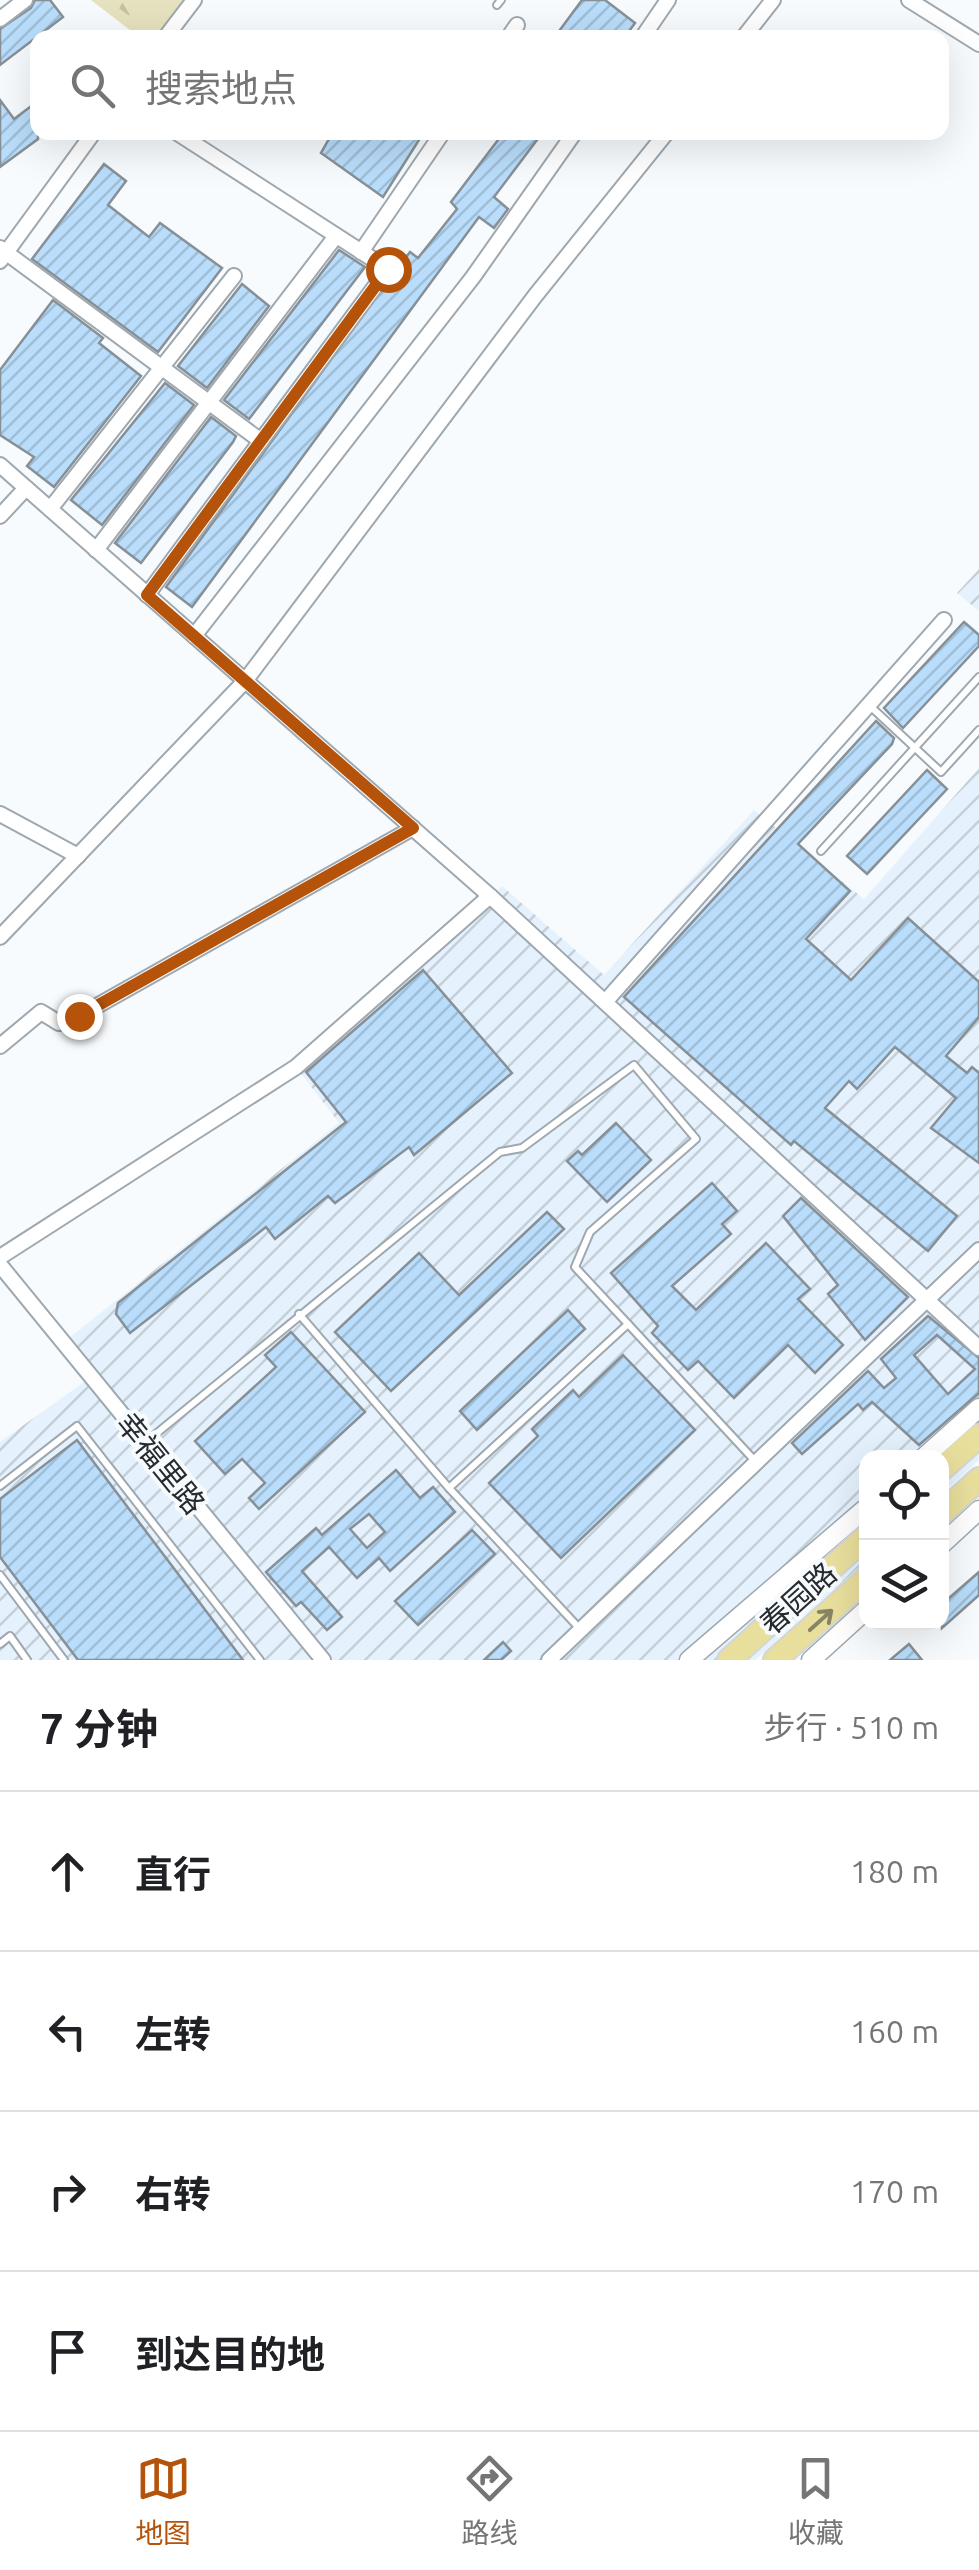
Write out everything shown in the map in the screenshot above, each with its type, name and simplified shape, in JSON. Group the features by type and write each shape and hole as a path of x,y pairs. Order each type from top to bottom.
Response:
{"main road":[{"path":"949,1464 979,1436"},
{"path":"949,1507 979,1480"},
{"name":"春园路","path":"730,1660 863,1540"},
{"name":"春园路","path":"776,1660 859,1585"}],"street":[{"path":"0,20 25,0"},
{"path":"172,30 194,0"},
{"path":"647,30 668,0"},
{"path":"749,30 773,0"},
{"path":"909,0 979,44"},
{"path":"88,140 2,255 261,441"},
{"path":"147,595 388,269 188,140"},
{"path":"361,252 438,140"},
{"path":"194,636 473,277 569,140"},
{"path":"0,937 245,681 523,312 661,140"},
{"path":"96,550 336,236"},
{"path":"50,509 234,276"},
{"path":"0,465 490,896 979,1348"},
{"path":"0,516 26,488"},
{"path":"605,1002 944,620"},
{"path":"0,814 78,856"},
{"path":"0,1046 41,1012 59,1023 79,1016 413,828"},
{"path":"0,1257 296,1067 490,896"},
{"path":"549,1660 979,1250"},
{"name":"幸福里路","path":"0,1265 323,1660"},
{"path":"932,1450 979,1408"},
{"path":"946,1540 979,1510"},
{"path":"689,1660 859,1514"},
{"path":"811,1660 859,1616"}],"lane":[{"path":"821,851 979,677"},
{"path":"869,705 941,772 979,730"},
{"path":"145,1443 500,1152 522,1148 634,1066 696,1139 590,1232 576,1267 756,1462"},
{"path":"298,1314 581,1630"},
{"path":"450,1488 628,1324"},
{"path":"0,1486 77,1426 260,1660"},
{"path":"0,1576 64,1660"},
{"path":"0,1644 10,1636 27,1660"}],"shaded area":[{"path":"979,569 979,611 957,593"},
{"path":"979,768 979,1460 949,1488 949,1450 859,1450 859,1567 755,1660 324,1660 69,1338 339,1123 296,1067 502,886 604,975 754,810 864,899"},
{"path":"91,1377 320,1660 0,1660 0,1442"}],"green space":[{"path":"91,0 194,0 171,30 130,30"},
{"path":"108,0 178,0 167,14 128,15"}],"building":[{"path":"35,0 50,0 63,17 46,30 30,30 30,42 0,65 0,29 31,8"},
{"path":"582,0 605,0 635,23 630,30 560,30"},
{"path":"0,100 14,119 30,107 30,140 37,140 0,167"},
{"path":"328,140 419,140 383,197 321,153"},
{"path":"498,140 537,140 494,197 508,209 494,228 479,217 192,607 166,587 398,267 410,252 418,258 457,209 451,202"},
{"path":"104,164 126,181 108,205 149,237 160,223 222,268 158,352 32,259"},
{"path":"339,250 365,267 249,419 224,400"},
{"path":"242,284 269,306 207,388 178,366"},
{"path":"53,300 103,338 99,343 141,376 54,487 27,466 34,457 0,435 0,370"},
{"path":"165,383 194,405 102,525 71,500"},
{"path":"211,417 236,436 141,563 115,543"},
{"path":"964,622 979,635 979,646 903,728 884,708"},
{"path":"876,721 894,738 892,744 798,844 850,891 806,939 851,980 908,918 979,982 979,1017 946,1056 967,1073 972,1067 979,1073 979,1163 931,1128 956,1098 895,1047 857,1089 849,1081 825,1108 957,1216 928,1251 794,1141 791,1145 624,997"},
{"path":"927,770 947,789 867,874 847,856"},
{"path":"423,970 512,1073 414,1155 409,1147 335,1203 328,1196 275,1239 266,1227 130,1333 116,1314 118,1303 346,1122 306,1072"},
{"path":"616,1123 651,1160 607,1202 567,1161 578,1151 582,1155"},
{"path":"712,1183 737,1211 722,1224 731,1234 672,1286 696,1310 766,1243 810,1289 798,1299 843,1345 815,1373 788,1345 734,1398 698,1361 688,1370 652,1333 658,1326 611,1273"},
{"path":"801,1198 908,1297 865,1340 828,1294 838,1285 783,1216"},
{"path":"547,1212 564,1229 391,1391 335,1332 419,1253 459,1295"},
{"path":"568,1310 585,1329 477,1430 460,1411"},
{"path":"928,1316 979,1358 979,1393 919,1445 872,1402 863,1410 858,1404 802,1454 792,1443 868,1371 884,1388 896,1378 881,1359","holes":["937,1335 975,1369 948,1394 914,1355"]},
{"path":"291,1332 365,1412 259,1509 249,1498 265,1483 242,1459 225,1474 195,1441 276,1367 265,1355"},
{"path":"623,1355 695,1430 561,1558 489,1483 538,1436 532,1429 573,1390 579,1397"},
{"path":"77,1440 243,1660 78,1660 0,1557 0,1499"},
{"path":"396,1470 420,1498 433,1487 455,1512 390,1571 379,1558 357,1578 329,1547 302,1571 342,1617 327,1630 301,1602 296,1606 266,1572 316,1528 322,1535","holes":["369,1514 385,1532 367,1548 350,1529"]},
{"path":"472,1530 495,1554 418,1625 395,1601"},
{"path":"979,1572 979,1595 949,1622 949,1598"},
{"path":"503,1642 511,1651 501,1660 484,1660"},
{"path":"909,1644 922,1660 890,1660"}],"route":[{"path":"79,1016 413,828 147,595 388,269"}]}
